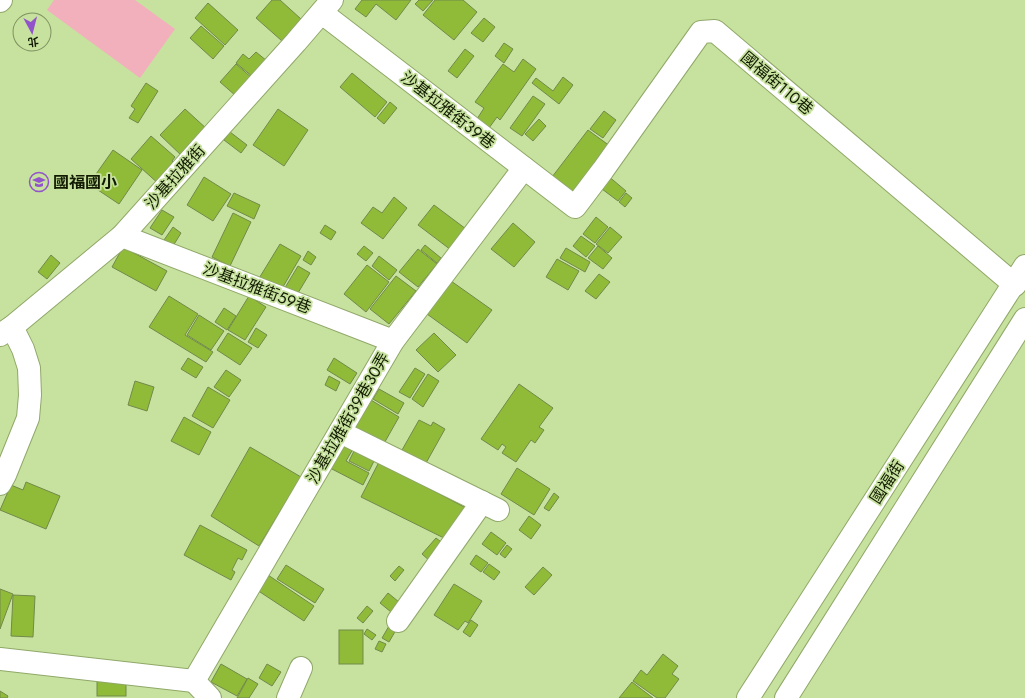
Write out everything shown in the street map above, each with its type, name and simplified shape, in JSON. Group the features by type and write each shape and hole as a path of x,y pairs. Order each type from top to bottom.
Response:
{"street":[{"name":"沙基拉雅街39巷","path":"327,6 524,168 575,207"},
{"name":"沙基拉雅街","path":"6,331 122,236 327,6"},
{"name":"國福街110巷","path":"575,207 701,32 715,31 1020,276"},
{"name":"沙基拉雅街39巷30弄","path":"194,681 393,341 524,168"},
{"name":"沙基拉雅街59巷","path":"122,236 393,341"},
{"name":"國福街","path":"748,698 1020,276"},
{"path":"786,698 1025,319"},
{"path":"0,484 28,418 30,395 29,368 23,349 6,331"},
{"path":"340,432 490,506 398,621"},
{"path":"0,659 194,681 210,698"},
{"path":"288,698 301,668"}],"shaded area":[{"path":"54,0 135,0 175,29 140,78 52,14 52,12 47,10"}],"building":[{"path":"272,0 280,0 301,19 282,41 256,18"},
{"path":"362,0 411,0 396,20 376,4 366,17 355,9"},
{"path":"419,0 433,0 423,11 415,4"},
{"path":"435,0 463,0 477,12 454,40 423,15"},
{"path":"208,3 238,30 225,45 195,18"},
{"path":"484,18 495,27 483,42 471,33"},
{"path":"201,26 224,46 213,59 190,38"},
{"path":"504,43 513,49 504,63 495,56"},
{"path":"465,49 474,56 457,78 448,71"},
{"path":"256,52 267,61 253,77 236,63 243,54 249,59"},
{"path":"523,59 536,69 500,120 497,117 489,128 477,119 484,108 475,102 503,64 514,72"},
{"path":"236,64 252,78 236,96 220,82"},
{"path":"352,73 387,102 375,117 340,87"},
{"path":"563,77 573,85 559,104 532,83 536,78 553,91"},
{"path":"146,83 158,91 138,123 129,118 135,109 131,106"},
{"path":"533,96 545,104 522,136 510,128"},
{"path":"390,102 397,108 384,124 377,118"},
{"path":"185,109 208,130 182,156 160,135"},
{"path":"278,109 308,130 284,166 253,145"},
{"path":"604,111 616,120 603,138 590,129"},
{"path":"539,119 546,126 533,141 525,134"},
{"path":"588,130 614,149 578,197 552,177"},
{"path":"230,132 247,145 241,153 224,140"},
{"path":"151,136 175,157 172,161 177,166 160,185 131,159"},
{"path":"113,150 142,170 119,204 89,184"},
{"path":"607,175 626,191 618,201 598,186"},
{"path":"204,177 231,194 213,221 187,205"},
{"path":"234,193 260,205 254,219 227,206"},
{"path":"626,193 632,198 625,207 619,202"},
{"path":"394,197 407,208 383,239 361,223 373,207 382,213"},
{"path":"434,205 466,229 451,250 418,225"},
{"path":"162,210 174,217 162,235 150,228"},
{"path":"233,213 251,222 230,266 212,257"},
{"path":"596,217 608,227 595,243 583,234"},
{"path":"513,223 535,242 514,267 491,249"},
{"path":"325,225 336,232 331,240 320,233"},
{"path":"173,227 181,233 173,246 164,240"},
{"path":"610,227 622,237 608,253 596,244"},
{"path":"581,236 595,246 586,257 573,246"},
{"path":"280,244 301,256 280,292 258,280"},
{"path":"425,245 441,258 437,263 421,250"},
{"path":"364,246 373,253 366,261 357,254"},
{"path":"598,246 612,258 603,269 588,258"},
{"path":"123,247 167,271 156,291 112,267"},
{"path":"566,248 590,262 585,272 560,258"},
{"path":"418,249 437,264 418,287 399,272"},
{"path":"308,251 316,257 311,265 303,260"},
{"path":"51,255 60,263 47,279 38,272"},
{"path":"379,256 397,270 389,280 372,266"},
{"path":"557,259 579,271 568,290 546,277"},
{"path":"367,265 389,282 366,312 344,294"},
{"path":"298,266 310,273 295,298 283,291"},
{"path":"599,274 610,282 596,299 585,291"},
{"path":"396,276 416,291 389,324 370,309"},
{"path":"451,281 492,310 467,343 427,314"},
{"path":"169,296 198,314 185,335 213,352 206,362 149,327"},
{"path":"249,296 266,307 245,340 228,330"},
{"path":"224,308 236,316 227,330 215,322"},
{"path":"199,315 224,331 211,350 187,335"},
{"path":"256,328 267,335 258,348 248,342"},
{"path":"228,333 252,348 240,365 217,350"},
{"path":"434,333 456,355 438,372 416,350"},
{"path":"188,358 203,367 196,378 181,369"},
{"path":"334,358 357,373 350,384 327,370"},
{"path":"415,368 425,374 410,398 399,392"},
{"path":"226,370 241,380 229,397 214,387"},
{"path":"428,374 439,381 423,407 412,399"},
{"path":"329,376 340,382 336,391 325,385"},
{"path":"135,381 154,387 147,411 128,405"},
{"path":"519,384 553,408 539,427 544,430 535,443 531,440 516,462 502,453 506,447 502,444 498,450 481,439"},
{"path":"208,387 230,400 213,428 192,416"},
{"path":"379,389 404,403 398,414 373,399"},
{"path":"366,397 399,417 382,447 348,428"},
{"path":"184,417 211,432 199,455 171,441"},
{"path":"419,420 431,426 433,422 445,429 426,463 402,450"},
{"path":"343,445 353,449 346,461 369,473 363,485 330,468"},
{"path":"250,447 301,477 259,546 211,516"},
{"path":"354,451 374,461 369,471 349,461"},
{"path":"379,462 468,509 450,541 361,497"},
{"path":"517,468 550,489 534,515 501,494"},
{"path":"26,482 60,496 46,529 0,510 11,485 23,490"},
{"path":"554,493 559,497 549,511 544,508"},
{"path":"529,516 541,525 531,539 519,530"},
{"path":"200,525 247,550 242,560 238,558 232,570 235,572 231,580 184,555"},
{"path":"491,532 506,543 497,555 482,544"},
{"path":"436,538 445,545 431,562 422,554"},
{"path":"507,545 512,549 505,558 500,554"},
{"path":"476,555 488,563 481,572 470,564"},
{"path":"489,564 500,572 494,580 483,572"},
{"path":"286,565 324,589 315,603 277,579"},
{"path":"399,566 404,570 395,581 390,576"},
{"path":"543,567 552,575 534,595 525,587"},
{"path":"268,575 314,606 304,621 257,590"},
{"path":"454,584 482,601 468,623 465,621 458,630 434,615"},
{"path":"0,589 13,594 0,629"},
{"path":"388,593 399,602 391,612 380,603"},
{"path":"13,595 35,596 33,637 11,636"},
{"path":"367,606 373,611 363,623 357,618"},
{"path":"471,620 478,625 470,637 463,632"},
{"path":"389,626 396,630 389,642 382,638"},
{"path":"367,629 376,635 372,640 364,634"},
{"path":"339,630 363,630 363,664 339,664"},
{"path":"379,641 386,644 382,652 375,649"},
{"path":"663,654 678,666 672,674 679,679 665,698 657,698 633,681 641,670 647,675"},
{"path":"221,664 247,679 237,696 211,682"},
{"path":"267,664 281,672 272,686 259,678"},
{"path":"97,674 126,674 126,696 97,696"},
{"path":"248,678 258,684 249,698 237,698"},
{"path":"632,682 653,698 619,698"},
{"path":"0,691 8,696 7,698 0,698"}],"place":[{"name":"國福國小","path":"39,182"}]}
